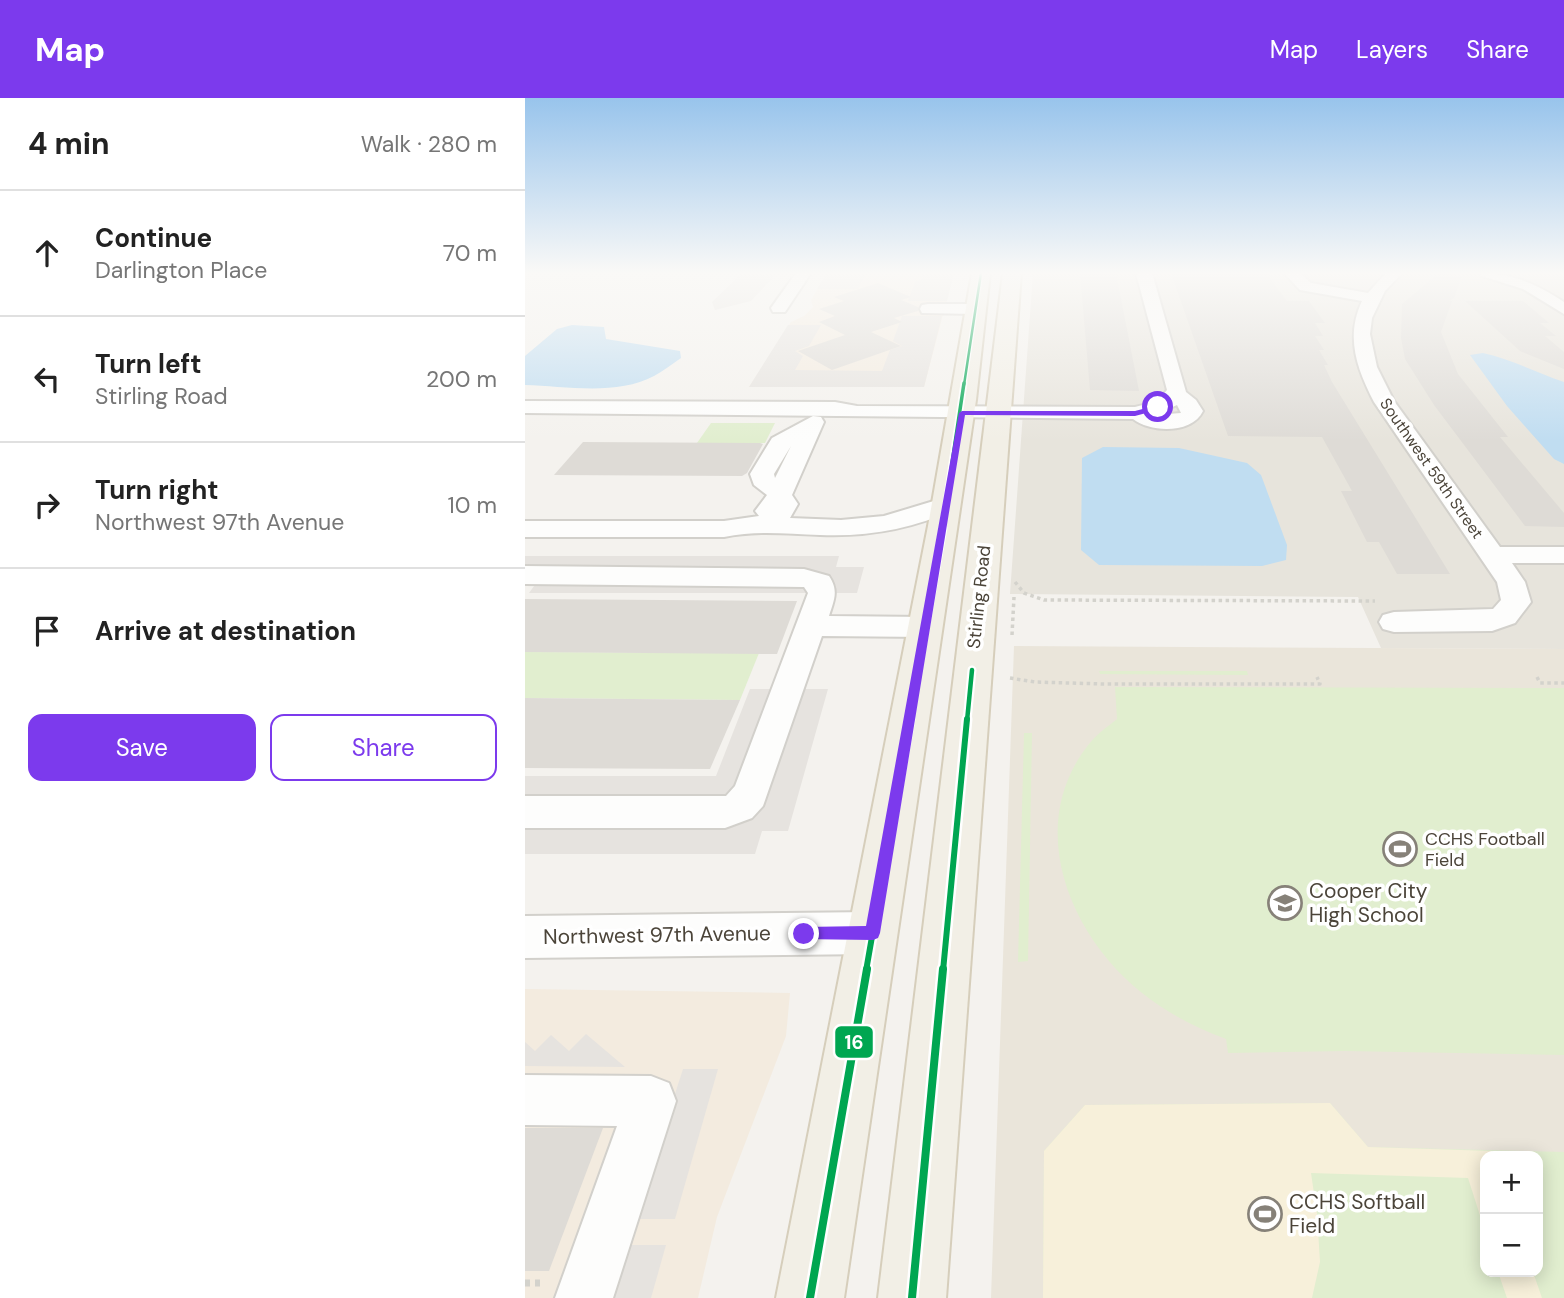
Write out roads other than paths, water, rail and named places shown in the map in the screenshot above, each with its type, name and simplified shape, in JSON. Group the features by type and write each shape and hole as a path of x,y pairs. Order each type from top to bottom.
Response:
{"main road":[{"path":"810,1298 947,503 973,329"},
{"name":"Stirling Road","path":"912,1298 1001,619 998,407 1006,329"},
{"path":"926,626 1001,619"}],"street":[{"path":"998,407 1066,402 1127,408 1157,422 1181,421 1189,417 1192,411 1189,404 1176,392 1159,329"},
{"name":"Southwest 59th Street","path":"1362,329 1372,380 1384,402 1493,555 1515,593 1516,602 1504,616 1480,623 1385,611"},
{"path":"529,411 823,414 963,406 1084,414 1127,408 1176,392"},
{"path":"1066,402 1084,414"},
{"path":"761,526 786,504 779,496 823,414"},
{"path":"525,529 761,526 850,528 899,523 947,503"},
{"path":"1493,555 1564,555"},
{"path":"525,576 804,578 818,582 822,593 750,795 739,807 725,811 525,812"},
{"path":"810,626 926,626"},
{"name":"Northwest 97th Avenue","path":"525,937 873,933"},
{"path":"525,1100 651,1101 584,1298"}],"water":[{"path":"557,329 604,329 606,339 680,351 681,358 654,376 639,382 624,386 591,388 525,385 525,356"},
{"path":"1483,353 1564,382 1564,464 1554,459 1507,406 1470,355"},
{"path":"1103,447 1179,448 1247,463 1261,475 1287,545 1286,560 1262,566 1099,565 1081,550 1082,458"}],"place":[{"name":"CCHS Football Field","path":"1400,849"},
{"name":"Cooper City High School","path":"1285,903"},
{"name":"CCHS Softball Field","path":"1265,1214"}]}
